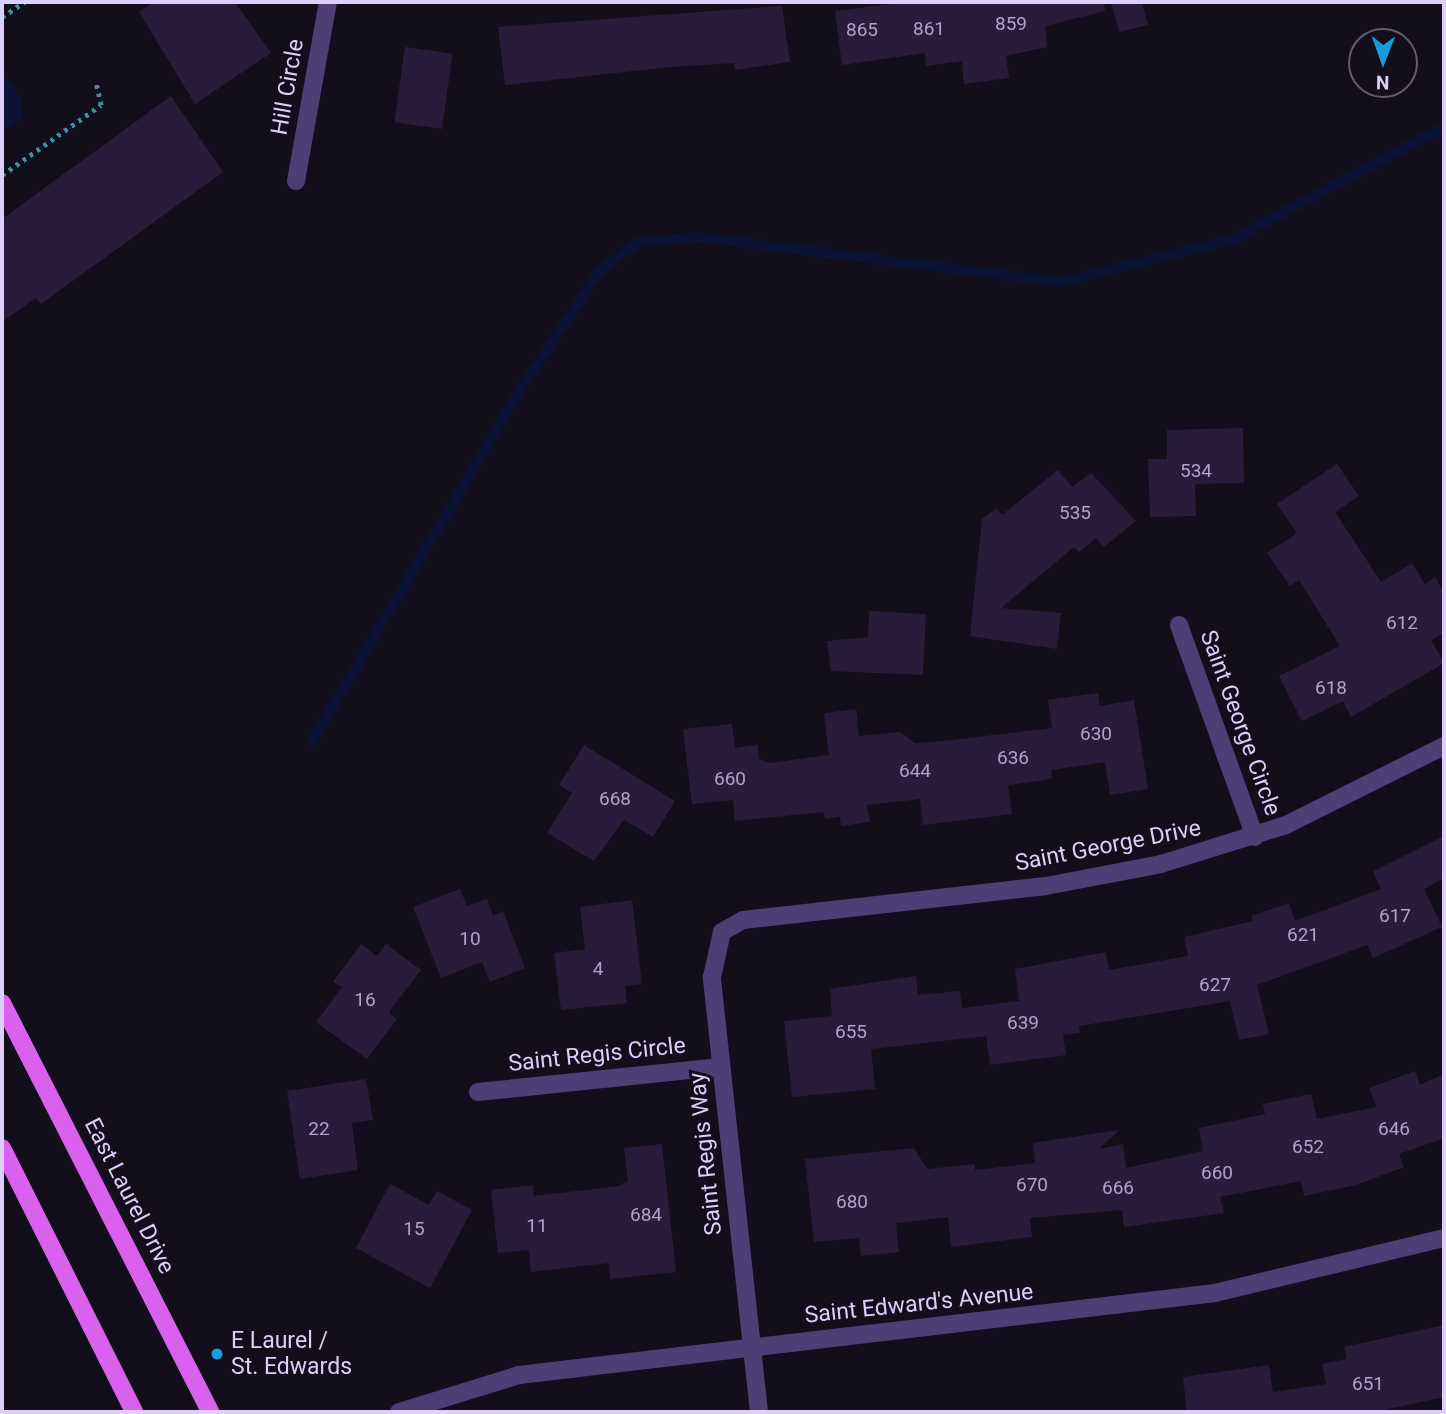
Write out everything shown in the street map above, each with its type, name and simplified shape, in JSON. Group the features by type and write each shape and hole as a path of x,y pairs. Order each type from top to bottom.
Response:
{"main road":[{"name":"East Laurel Drive","path":"2,1003 210,1412"},
{"path":"2,1148 134,1412"}],"street":[{"name":"Hill Circle","path":"296,181 328,2"},
{"name":"Saint George Circle","path":"1179,625 1255,837"},
{"name":"Saint George Drive","path":"759,917 1046,886 1161,864 1255,837 1378,783 1444,746"},
{"name":"Saint Regis Way","path":"759,917 730,925 716,943 712,978 759,1412"},
{"name":"Saint Regis Circle","path":"478,1092 721,1067"},
{"name":"Saint Edward's Avenue","path":"399,1412 519,1375 1215,1293 1444,1238"}],"path":[{"path":"2,17 24,2"},
{"path":"2,175 101,105 96,83"}],"water":[{"path":"2,71 22,99 23,118 9,128 2,128"}],"building":[{"path":"153,2 235,2 271,53 195,104 139,12"},
{"path":"906,2 1104,2 1105,11 1045,26 1047,47 1006,56 1009,78 964,84 962,61 926,66 925,53 842,65 835,11"},
{"path":"1111,2 1142,2 1148,25 1119,32"},
{"path":"782,6 790,62 735,70 734,63 670,67 505,85 498,27"},
{"path":"405,47 453,54 442,129 394,122"},
{"path":"171,96 223,172 41,304 36,298 2,322 2,219"},
{"path":"1243,428 1244,483 1195,484 1196,516 1150,517 1148,459 1167,459 1167,430"},
{"path":"1337,464 1359,496 1335,512 1381,582 1412,563 1425,584 1435,577 1444,593 1444,632 1431,640 1444,663 1351,717 1343,701 1302,721 1279,676 1340,646 1299,580 1290,586 1267,553 1297,533 1277,504"},
{"path":"1058,470 1072,487 1091,473 1136,521 1104,547 1096,538 1079,552 1074,547 1001,608 1061,613 1057,649 970,636 982,519 997,508 1002,515"},
{"path":"869,611 926,614 923,675 831,671 827,641 868,637"},
{"path":"1098,693 1100,706 1134,700 1148,789 1110,795 1105,762 1051,770 1052,779 1008,785 1012,814 923,825 920,799 867,805 870,822 841,826 840,817 825,819 824,812 735,821 733,800 692,804 683,729 732,724 735,748 758,745 759,759 769,763 829,755 824,713 856,709 859,736 900,732 915,743 1052,728 1048,700"},
{"path":"584,745 675,801 653,837 624,820 594,861 547,833 572,793 559,785"},
{"path":"1444,836 1444,878 1424,889 1442,927 1373,958 1367,945 1257,985 1269,1034 1239,1040 1230,1001 1079,1026 1080,1033 1063,1035 1066,1055 990,1065 986,1036 871,1049 875,1089 792,1097 784,1021 832,1016 830,989 916,976 918,995 960,991 962,1008 1019,1001 1015,969 1106,952 1109,970 1188,956 1184,937 1253,921 1251,916 1289,903 1295,921 1381,889 1373,871"},
{"path":"460,889 467,906 487,899 493,916 503,911 525,968 490,982 482,962 441,978 413,907"},
{"path":"632,900 642,984 625,986 627,1003 561,1010 554,953 585,949 580,907"},
{"path":"361,944 377,956 386,944 421,970 389,1012 397,1019 367,1059 316,1022 342,987 333,982"},
{"path":"1415,1071 1420,1085 1444,1074 1444,1138 1399,1154 1404,1167 1356,1185 1304,1196 1301,1181 1220,1197 1224,1213 1124,1227 1122,1210 1030,1218 1032,1237 951,1247 948,1217 896,1223 899,1252 861,1256 859,1238 814,1242 805,1159 914,1148 927,1169 975,1164 975,1170 1035,1163 1033,1143 1119,1130 1099,1149 1123,1144 1126,1168 1203,1151 1199,1128 1265,1114 1263,1104 1311,1094 1317,1119 1377,1107 1369,1088"},
{"path":"366,1079 373,1120 352,1123 358,1170 300,1179 287,1091"},
{"path":"662,1144 676,1272 610,1279 609,1263 531,1272 529,1250 498,1253 491,1190 533,1185 534,1196 619,1186 628,1181 624,1148"},
{"path":"390,1184 429,1205 437,1191 472,1210 430,1288 356,1248"},
{"path":"1444,1325 1444,1397 1375,1412 1187,1412 1183,1377 1269,1365 1273,1392 1326,1384 1322,1364 1347,1359 1344,1347"}],"waterway":[{"path":"313,740 520,390 599,272 639,242 699,237 1060,282 1234,239 1444,127"}],"place":[{"name":"E Laurel / St. Edwards","path":"217,1354"}]}
